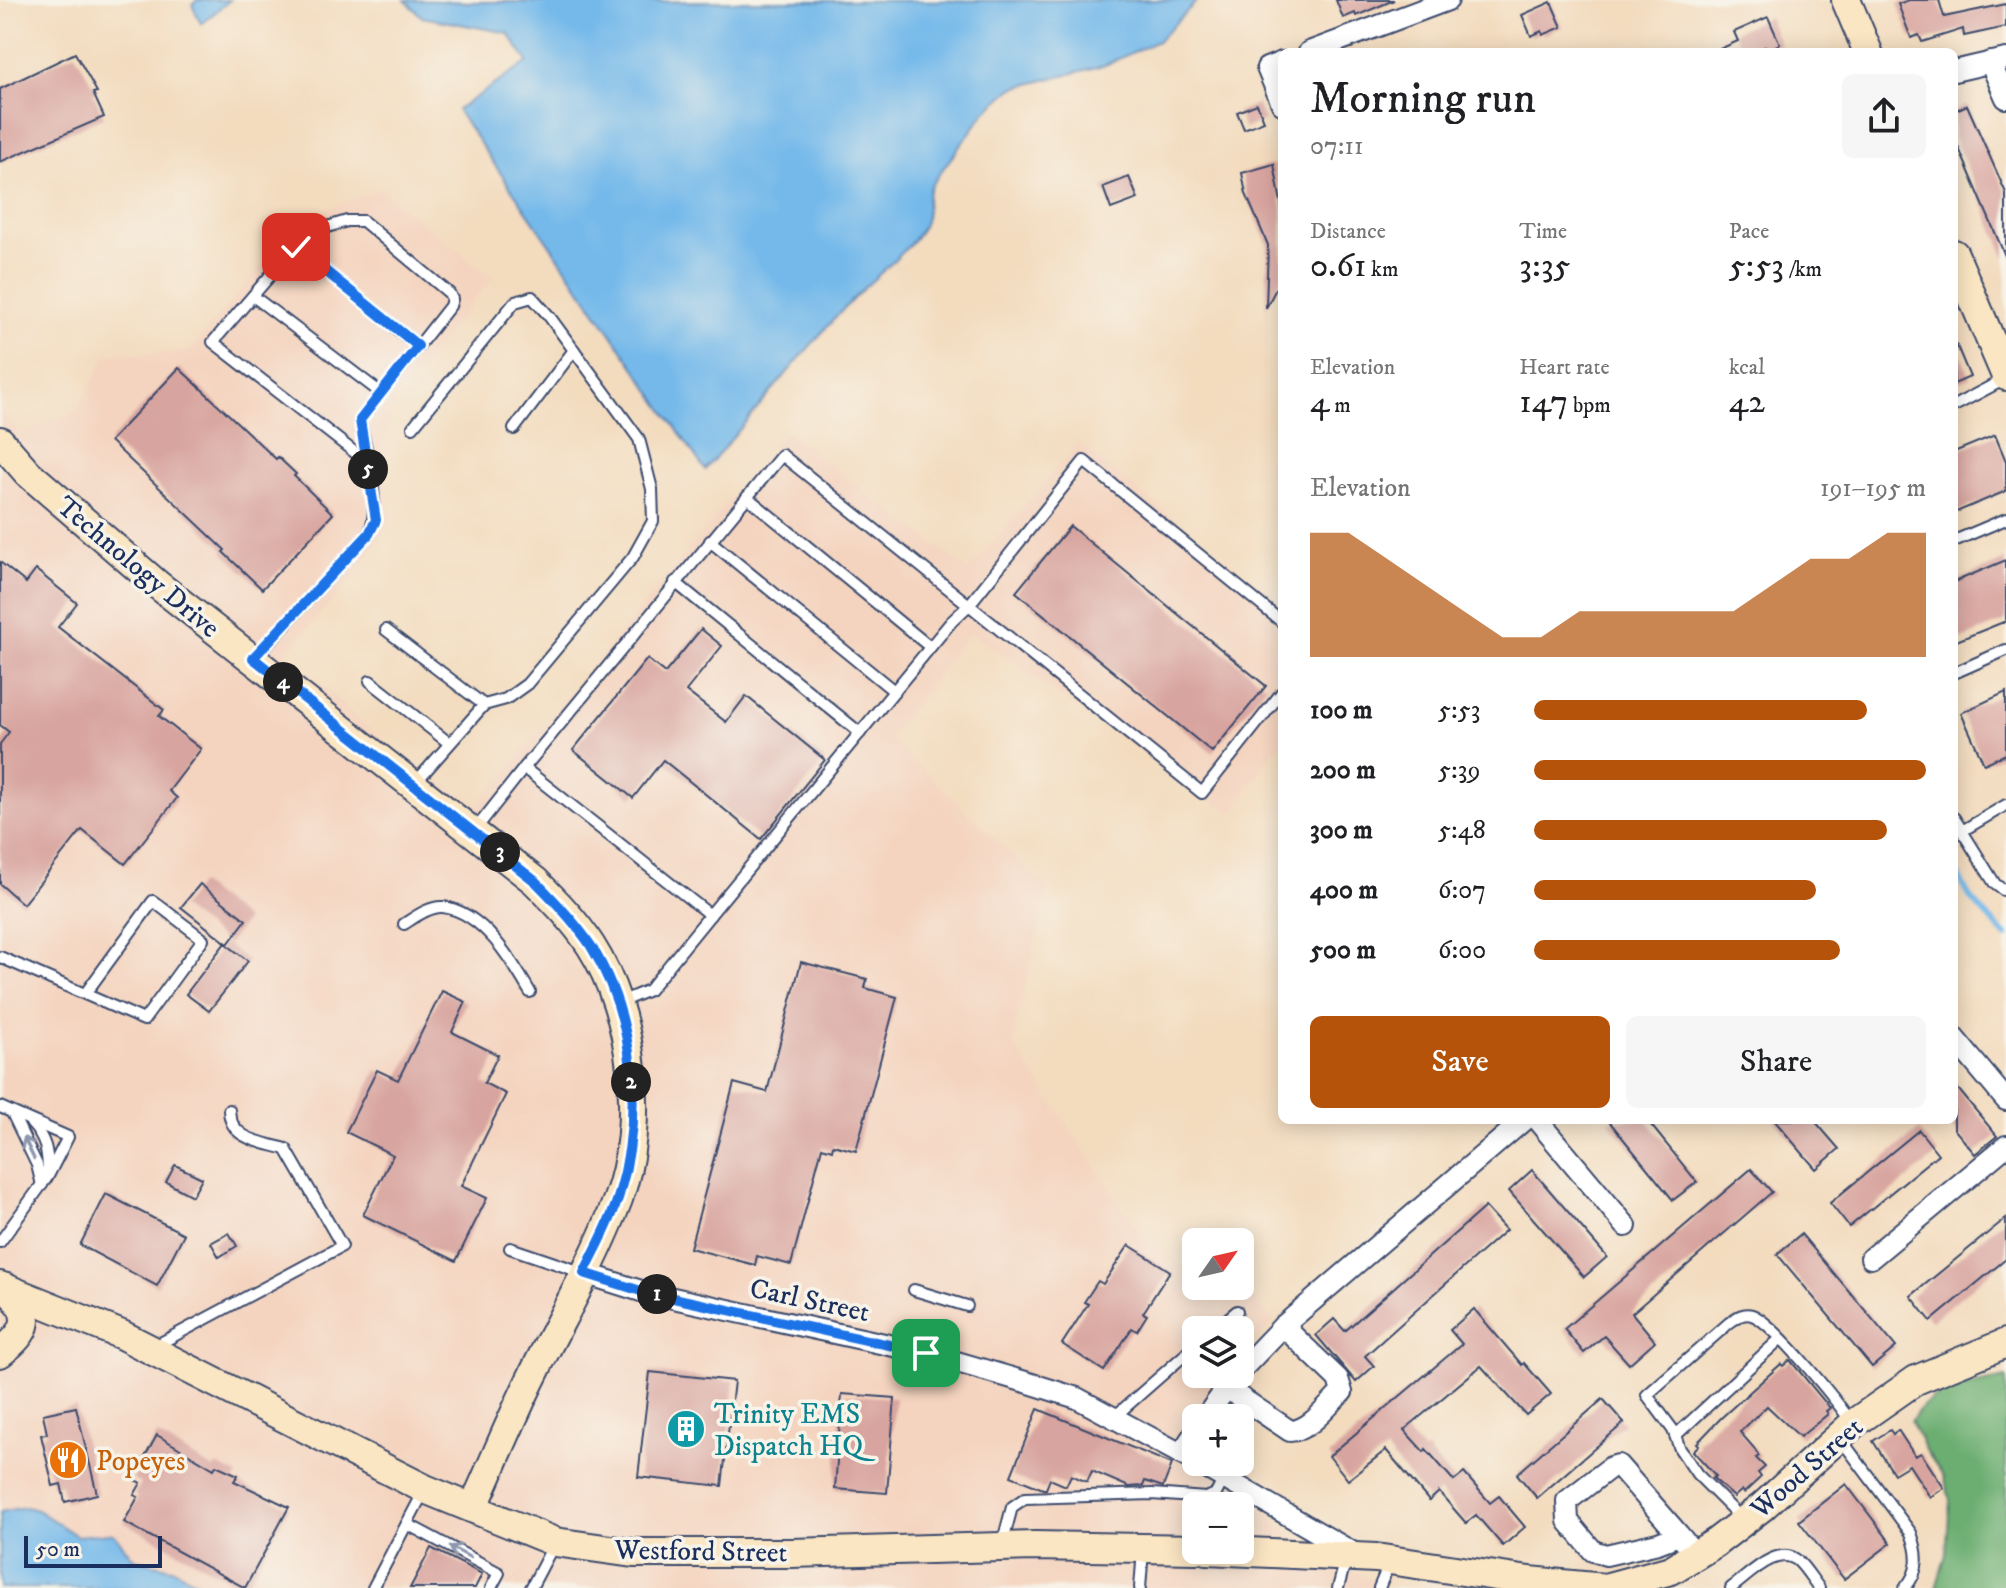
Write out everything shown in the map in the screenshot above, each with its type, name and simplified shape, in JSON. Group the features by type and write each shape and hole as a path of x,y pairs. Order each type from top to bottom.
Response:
{"main road":[{"path":"1846,0 1866,48"},
{"path":"1958,263 2006,377"},
{"name":"Technology Drive","path":"3,450 158,585 535,881 566,912 592,947 616,1003 630,1059 633,1105 630,1149 619,1197 533,1374 473,1508"},
{"path":"0,1354 22,1334 26,1322 21,1305 3,1287"},
{"name":"Westford Street","path":"3,1287 150,1349 425,1489 555,1542 633,1553 791,1553 1002,1547 1182,1549"},
{"path":"0,1354 52,1326 66,1312"},
{"name":"Wood Street","path":"1606,1588 1671,1570 1687,1545 1744,1521 1846,1430 1916,1380 2006,1343"},
{"path":"1254,1552 1390,1560 1529,1581 1606,1588"}],"street":[{"path":"1320,48 1448,0"},
{"path":"1958,70 1998,60 2006,98"},
{"path":"1958,1043 2006,1100"},
{"path":"1254,1356 1283,1326 1519,1124"},
{"path":"1540,1124 1626,1226"},
{"path":"1871,1258 2006,1146"},
{"name":"Carl Street","path":"584,1273 641,1291 926,1353 1077,1398 1182,1454"},
{"path":"1245,1388 1290,1431 1299,1431 1342,1392 1338,1379 1283,1326"},
{"path":"1618,1465 1687,1545 1658,1543 1606,1555 1593,1551 1568,1521 1567,1501 1611,1467 1618,1465"},
{"name":"Carl Street","path":"1221,1476 1354,1557"}],"lane":[{"path":"253,658 369,534 376,520 367,462 360,420 450,306 452,299 449,293 363,221 347,221 324,228 296,247 213,342 367,462"},
{"path":"296,247 418,346"},
{"path":"253,296 381,393"},
{"path":"413,427 515,302 532,297 639,439 652,489 653,521 633,557 527,684 506,699 484,705 414,785"},
{"path":"514,429 574,350"},
{"path":"1958,404 2006,377"},
{"path":"474,832 675,582 782,455 1202,793 1278,697"},
{"path":"616,1003 649,990 930,647 969,605 1084,461 1278,619"},
{"path":"747,497 930,647"},
{"path":"1958,539 2006,519"},
{"path":"710,541 894,691"},
{"path":"675,582 860,733"},
{"path":"386,630 484,705"},
{"path":"1958,671 2006,650"},
{"path":"370,681 449,743"},
{"path":"524,768 710,915"},
{"path":"1962,831 2006,805"},
{"path":"1958,824 1995,884 2006,890"},
{"path":"0,957 144,1020 203,939 153,901 85,994"},
{"path":"404,924 441,906 462,913 489,933 514,964 530,992"},
{"path":"0,1107 68,1137 45,1180 0,1242"},
{"path":"150,1349 342,1246 286,1149 234,1131 229,1121 229,1110"},
{"path":"12,1113 45,1180"},
{"path":"29,1120 46,1144 45,1180"},
{"path":"510,1248 584,1273"},
{"path":"914,1290 967,1306"},
{"path":"1231,1316 1237,1311"},
{"path":"1744,1521 1697,1474 1680,1449 1676,1435 1647,1395 1742,1314 1753,1315 1780,1339 1839,1404 1846,1430 1911,1533 1918,1567 1905,1588"},
{"path":"1676,1435 1780,1339"},
{"path":"1113,1418 1182,1357"},
{"path":"1002,1547 1012,1507 1025,1498 1152,1494 1206,1498 1216,1494 1224,1478"},
{"path":"373,1588 425,1489"},
{"path":"407,1524 499,1573 491,1588"},
{"path":"531,1588 555,1542"},
{"path":"1140,1588 1143,1548"},
{"path":"1731,1588 1777,1555 1788,1555 1797,1560 1819,1588"},
{"path":"1338,1588 1354,1557"},
{"path":"1379,1588 1390,1560"}],"shaded area":[{"path":"380,189 492,278 399,394 380,447 391,520 355,576 285,653 386,743 477,806 786,431 969,570 1078,443 1278,601 1278,746 1231,814 970,633 889,738 1048,888 1012,1043 1142,1235 1182,1265 1182,1300 1254,1299 1274,1320 1254,1344 1254,1316 1182,1316 1182,1388 1216,1388 1203,1404 1182,1404 1182,1428 1179,1432 1182,1435 1182,1476 1226,1476 1244,1492 1182,1492 1182,1564 1254,1564 1254,1502 1289,1534 1385,1588 0,1588 0,408 19,435 76,411 107,355 190,351 273,251 326,209"}],"green space":[{"path":"2006,1378 2006,1588 1936,1588 1946,1554 1950,1500 1944,1477 1924,1448 1911,1421 1929,1400 1940,1394"}],"water":[{"path":"197,0 230,0 201,24 192,5"},
{"path":"405,0 1198,0 1158,41 1105,65 1013,88 986,111 931,185 925,220 916,236 797,360 705,470 457,110 528,62 508,33 422,17"},
{"path":"25,1507 37,1510 77,1536 115,1535 134,1559 172,1568 207,1588 0,1588 0,1512"}],"building":[{"path":"1336,0 1394,0 1356,16 1355,13 1343,18"},
{"path":"1909,0 1939,0 1944,17 2006,4 2006,27 1964,36 1963,29 1922,42 1919,35 1911,38 1898,4"},
{"path":"1551,2 1562,27 1531,36 1522,15"},
{"path":"1768,17 1780,44 1772,48 1722,48 1738,41 1734,32"},
{"path":"75,53 97,92 93,93 104,117 0,162 0,89"},
{"path":"1257,104 1264,121 1244,129 1237,112"},
{"path":"1967,105 2006,193 2006,258 1958,146 1958,109"},
{"path":"1274,164 1278,186 1278,285 1266,308 1268,245 1246,194 1242,173"},
{"path":"1129,177 1138,199 1111,209 1103,187"},
{"path":"1958,348 1970,377 1958,382"},
{"path":"179,368 296,474 294,476 333,514 262,589 110,441"},
{"path":"1995,435 2006,461 2006,491 1958,511 1958,450"},
{"path":"1070,526 1266,686 1212,752 1016,592"},
{"path":"2006,560 2006,621 1958,640 1958,580"},
{"path":"0,562 26,583 36,570 77,603 58,627 164,710 159,716 201,749 169,791 177,798 125,864 82,830 23,904 0,884 0,744 9,732 0,725"},
{"path":"701,629 722,646 686,691 726,722 746,696 825,760 761,839 663,760 633,798 573,750 647,659 665,673"},
{"path":"2006,692 2006,754 1984,764 1961,713"},
{"path":"200,884 246,920 228,944 181,907"},
{"path":"225,943 248,961 209,1011 186,994"},
{"path":"801,962 867,979 865,988 897,997 856,1151 833,1145 832,1150 822,1147 791,1265 757,1256 755,1265 690,1248 734,1083 767,1092"},
{"path":"442,991 466,1002 452,1032 498,1055 484,1083 506,1094 461,1186 487,1198 456,1261 363,1215 393,1155 346,1132 377,1070 398,1080"},
{"path":"1958,1089 1997,1136 1975,1154 1954,1129 1954,1124 1958,1124"},
{"path":"1611,1124 1650,1124 1697,1182 1673,1200"},
{"path":"1777,1124 1817,1124 1839,1149 1816,1169"},
{"path":"1919,1130 1938,1154 1849,1227 1830,1203"},
{"path":"175,1165 202,1178 192,1196 166,1182"},
{"path":"1751,1169 1772,1192 1632,1313 1655,1341 1629,1364 1604,1336 1584,1353 1564,1329"},
{"path":"1532,1170 1607,1257 1584,1277 1509,1191"},
{"path":"106,1194 184,1234 157,1286 80,1245"},
{"path":"1485,1207 1506,1230 1365,1356 1374,1366 1356,1382 1316,1335 1334,1319 1345,1331"},
{"path":"2006,1218 2006,1259 1931,1321 1911,1296"},
{"path":"229,1233 237,1246 219,1257 211,1243"},
{"path":"1801,1234 1896,1347 1872,1367 1777,1254"},
{"path":"1129,1245 1170,1271 1143,1313 1147,1315 1137,1331 1132,1328 1104,1371 1062,1344 1088,1304 1084,1302 1098,1281 1103,1284"},
{"path":"1474,1309 1551,1394 1526,1415 1481,1366 1404,1430 1424,1452 1426,1449 1454,1481 1464,1473 1490,1503 1499,1496 1525,1527 1503,1546 1476,1515 1466,1523 1439,1492 1429,1501 1386,1450 1348,1480 1329,1456 1462,1344 1450,1330"},
{"path":"1790,1360 1830,1408 1826,1411 1828,1414 1800,1437 1767,1406 1740,1432 1765,1467 1758,1473 1761,1477 1744,1493 1742,1490 1734,1497 1713,1478 1716,1476 1693,1451 1721,1418 1781,1364 1783,1366"},
{"name":"Trinity EMS Dispatch HQ","path":"650,1372 734,1381 722,1486 638,1477"},
{"path":"842,1394 895,1398 887,1493 835,1489"},
{"path":"1603,1399 1624,1423 1537,1498 1517,1474"},
{"name":"Popeyes","path":"76,1407 97,1494 65,1502 61,1484 53,1486 41,1435 47,1434 43,1414"},
{"path":"1038,1409 1172,1464 1163,1487 1145,1481 1143,1486 1129,1487 1092,1471 1087,1482 1071,1475 1066,1486 1050,1479 1046,1489 1011,1476"},
{"path":"1890,1430 1893,1434 1898,1430 1915,1456 1921,1453 1944,1488 1930,1497 1909,1465 1894,1474 1873,1441"},
{"path":"157,1435 214,1469 216,1465 238,1475 234,1481 289,1507 245,1588 124,1522 138,1497 134,1495 141,1483 133,1479"},
{"path":"1846,1484 1891,1543 1844,1579 1799,1521"},
{"path":"431,1548 482,1574 475,1588 410,1588"}],"waterway":[{"path":"1958,875 1971,899 2006,936"}],"place":[{"name":"Trinity EMS Dispatch HQ","path":"686,1429"},
{"name":"Popeyes","path":"68,1460"}],"route":[{"path":"296,247 418,346 360,420 376,520 369,534 253,658 535,881 566,912 592,947 624,1030 630,1059 633,1105 630,1149 619,1197 584,1273 641,1291 926,1353"}]}
